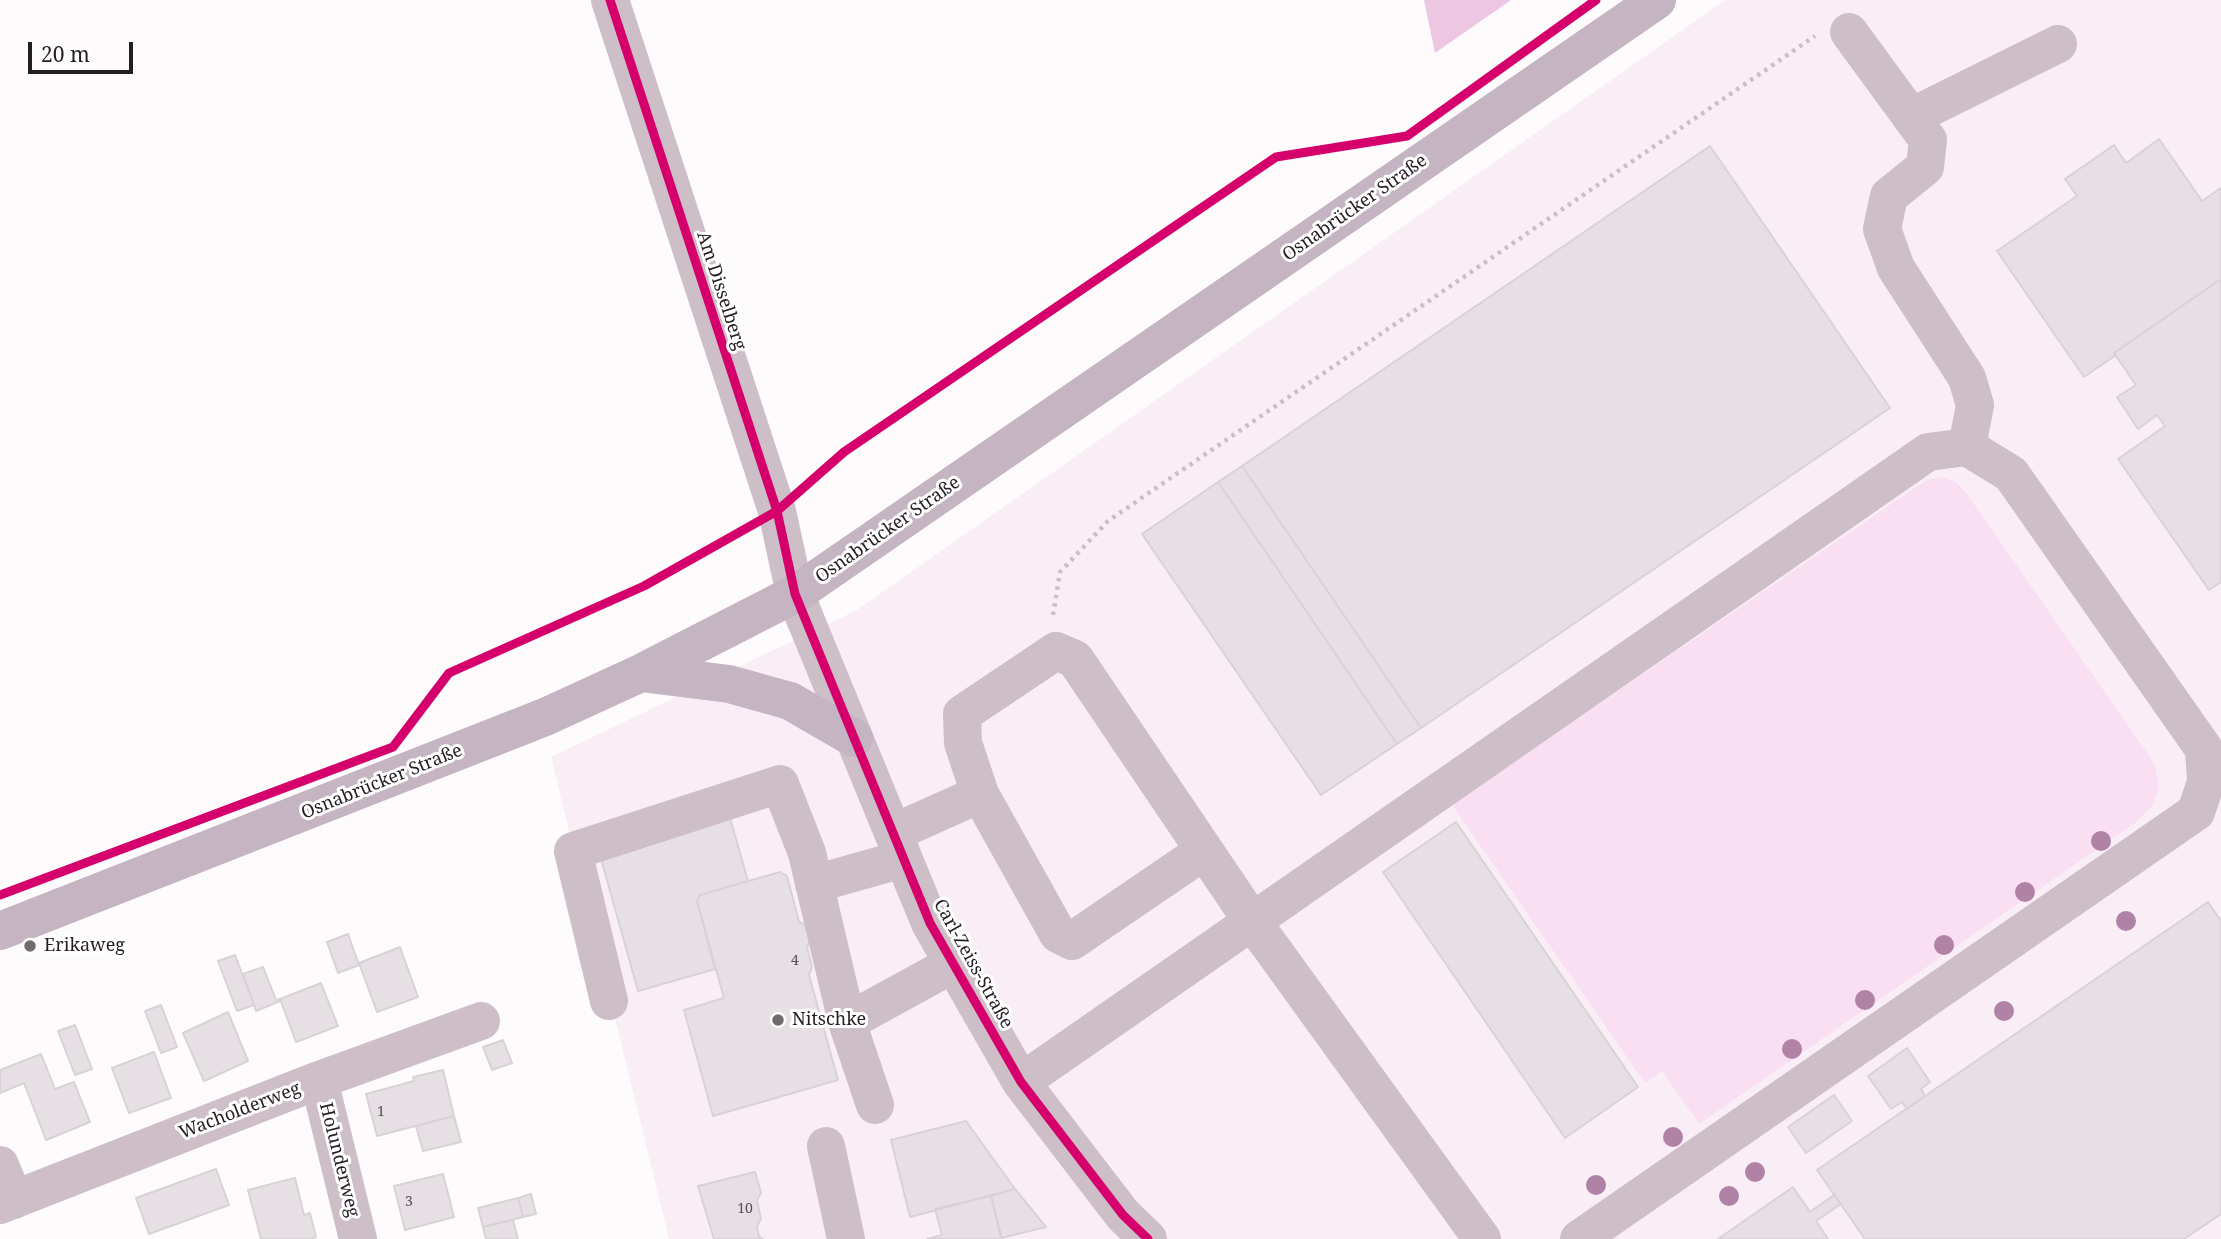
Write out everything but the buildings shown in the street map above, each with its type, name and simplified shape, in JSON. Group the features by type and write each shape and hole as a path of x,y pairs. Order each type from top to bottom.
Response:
{"main road":[{"name":"Osnabrücker Straße","path":"0,931 533,722 642,673 795,594 1657,0"},
{"path":"642,673 729,684 790,701 854,738"}],"street":[{"name":"Am Disselberg","path":"610,0 777,512 795,594"},
{"path":"1849,32 1928,140 1925,167 1889,195 1882,229 1896,268 1967,378 1975,405 1967,447"},
{"path":"1911,117 2058,44"},
{"path":"1021,1082 1928,452 1967,447 2011,474 2204,749 2206,782 2196,812 1579,1239"},
{"name":"Carl-Zeiss-Straße","path":"795,594 930,923 1021,1082 1123,1215 1148,1239"},
{"path":"1204,851 1072,941 1058,934 979,794 963,743 962,714 1056,651 1075,659 1252,921 1482,1239"},
{"path":"610,1001 573,851 780,784 807,853 847,1022 875,1105"},
{"path":"814,884 898,846 979,794"},
{"path":"847,1022 953,964"},
{"name":"Wacholderweg","path":"5,1190 481,1021"},
{"name":"Holunderweg","path":"319,1080 358,1239"},
{"path":"826,1146 846,1239"}],"path":[{"path":"1056,651 1053,614 1060,572 1108,521 1819,32 1849,32"}],"shaded area":[{"path":"1424,0 1511,0 1435,53"},
{"path":"1725,0 2221,0 2221,1239 669,1239 551,757 857,610"},
{"path":"1943,477 1956,482 1967,494 2155,765 2159,786 2153,805 2135,823 1699,1124 1662,1071 1645,1083 1452,805 1916,487 1929,479"}],"cycle path":[{"path":"610,0 777,511 795,594 930,923 1021,1082 1123,1215 1148,1239"},
{"path":"0,895 393,747 449,673 644,586 777,511 844,452 1276,157 1407,136 1596,0"}],"place":[{"name":"Erikaweg","path":"30,946"},
{"name":"Nitschke","path":"778,1020"}]}
